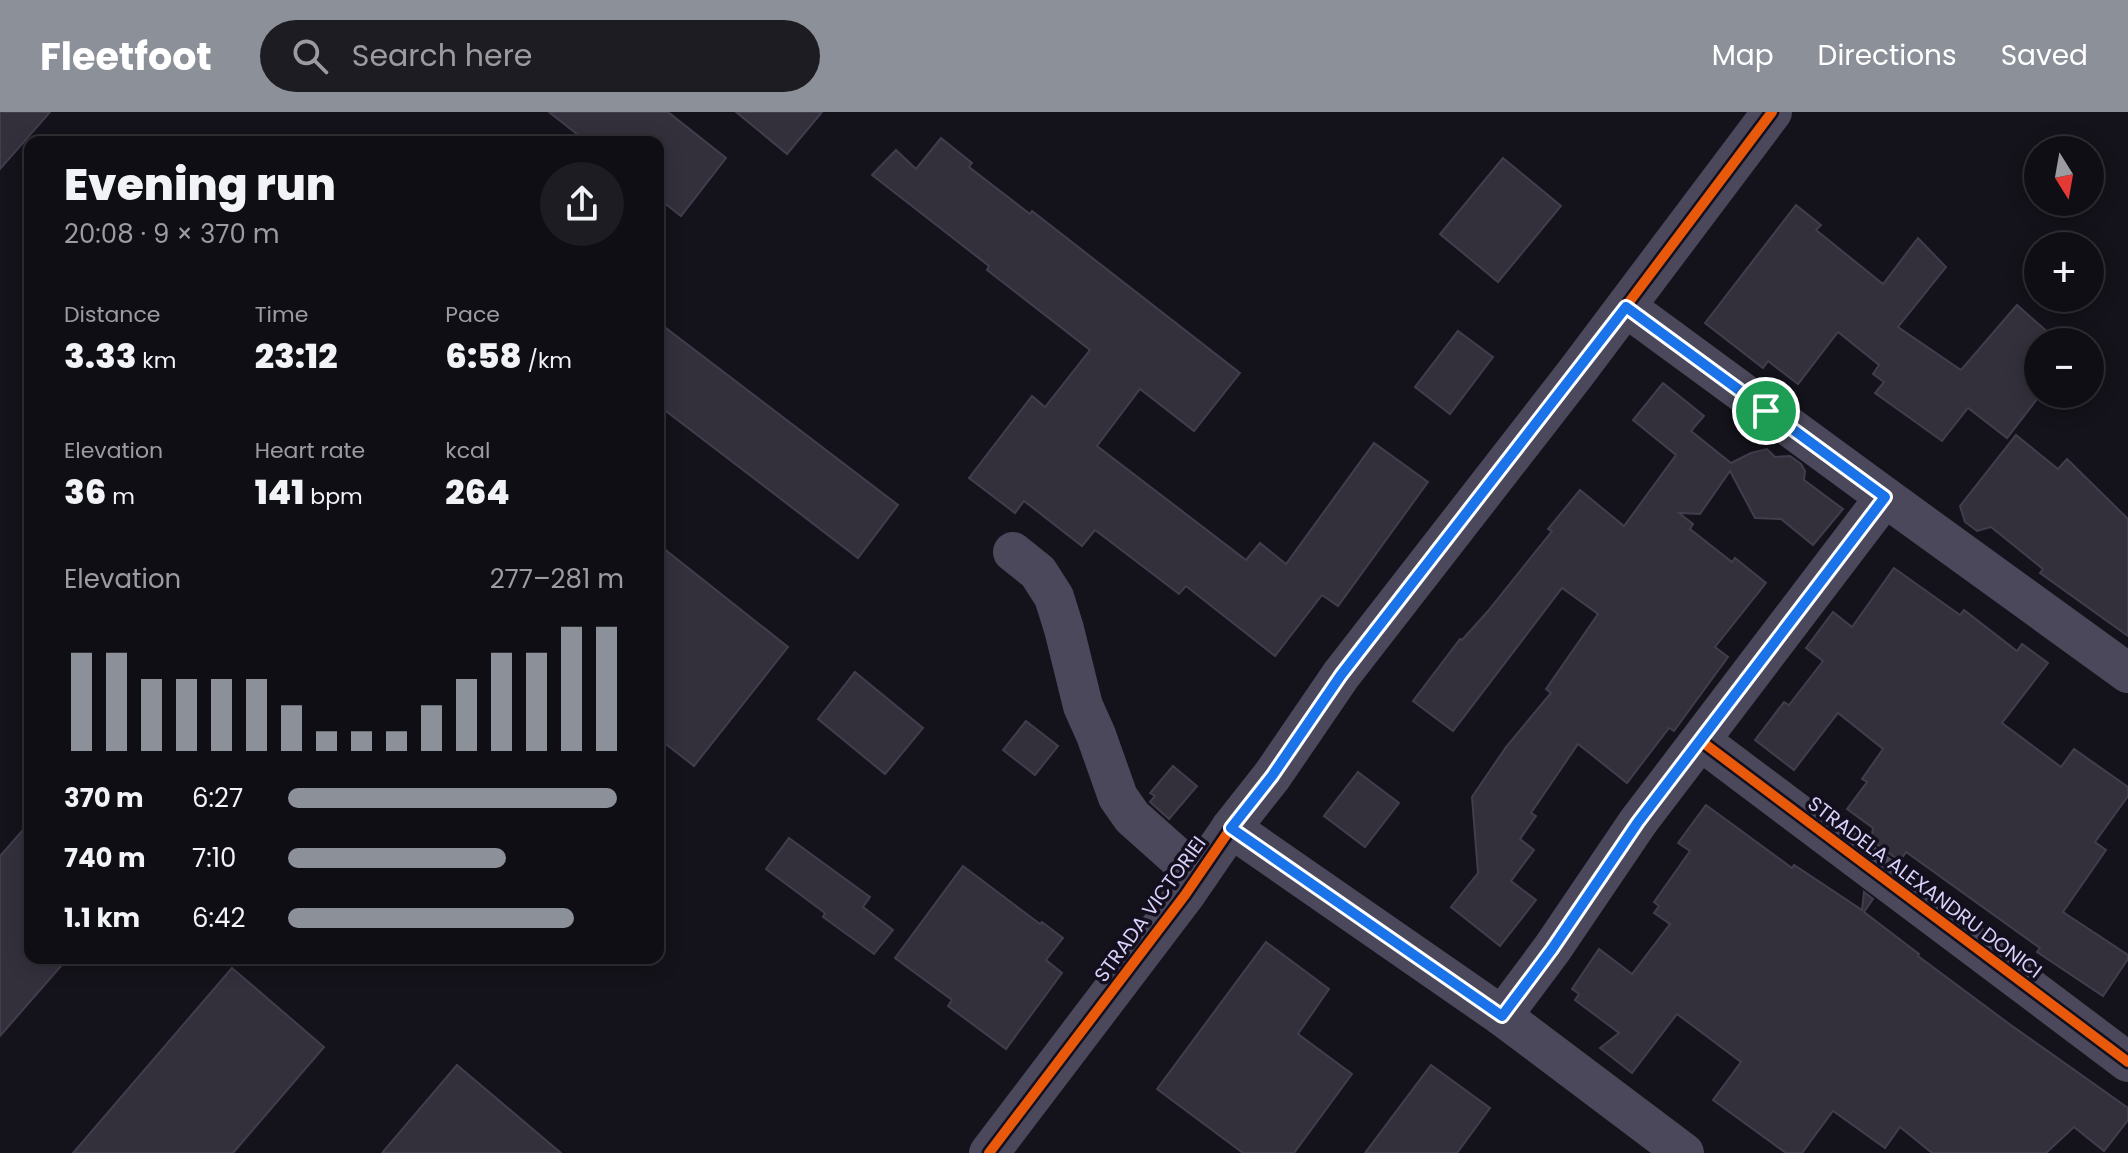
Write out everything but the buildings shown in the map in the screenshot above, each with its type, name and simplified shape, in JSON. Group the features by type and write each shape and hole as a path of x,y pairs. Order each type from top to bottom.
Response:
{"street":[{"name":"STRADA VICTORIEI","path":"989,1153 1272,776 1341,675 1626,307 1772,112"},
{"path":"1626,307 2128,673"},
{"path":"1502,1016 1552,949 1638,822 1885,497"},
{"path":"1013,552 1038,572 1054,597 1083,706 1118,797 1132,817 1198,876"},
{"name":"STRADELA ALEXANDRU DONICI","path":"1701,741 2128,1062"},
{"path":"1231,828 1502,1016 1684,1153"}],"cycle path":[{"path":"989,1153 1185,895 1341,675 1575,374 1772,112"},
{"path":"1502,1016 1552,949 1638,822 1885,497"},
{"path":"1701,741 2128,1062"}],"route":[{"path":"1626,307 1766,411 1885,497 1638,822 1552,949 1502,1016 1231,828 1272,776 1341,675 1626,307"}]}
